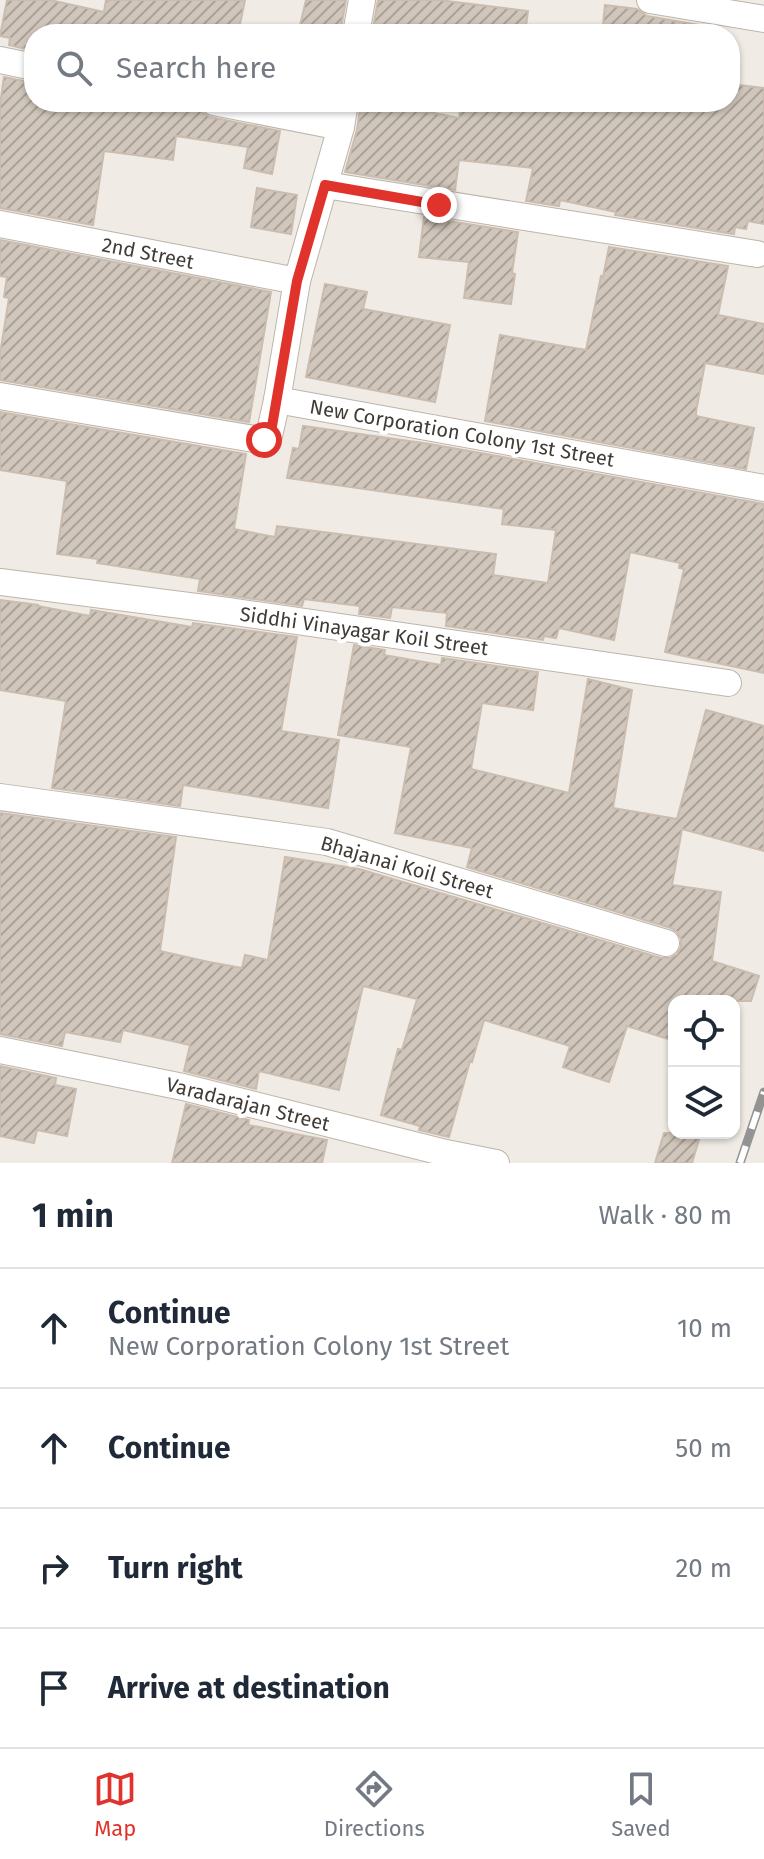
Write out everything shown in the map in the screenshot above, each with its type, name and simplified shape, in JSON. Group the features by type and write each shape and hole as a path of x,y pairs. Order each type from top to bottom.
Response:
{"street":[{"path":"358,24 362,0"},
{"path":"650,0 764,19"},
{"path":"0,60 24,65"},
{"path":"0,396 260,440 269,436 297,281 343,114 322,112"},
{"path":"325,185 757,254"},
{"name":"2nd Street","path":"0,224 297,281"},
{"name":"New Corporation Colony 1st Street","path":"277,400 764,488"},
{"name":"Siddhi Vinayagar Koil Street","path":"0,582 228,611 728,683"},
{"name":"Bhajanai Koil Street","path":"0,797 327,842 666,943"},
{"name":"Varadarajan Street","path":"0,1050 183,1087 496,1163"}],"building":[{"path":"7,0 50,0 104,12 106,0 245,0 240,24 24,24 24,49 9,45 10,38 0,36"},
{"path":"306,0 346,0 342,24 300,24"},
{"path":"378,0 439,0 528,11 526,24 374,24"},
{"path":"605,5 637,9 647,16 694,24 603,24"},
{"path":"4,77 24,81 24,112 202,112 210,117 280,131 272,174 244,168 248,147 176,136 173,160 104,151 93,225 0,208 0,104"},
{"path":"740,85 764,88 764,224 748,221 746,229 735,227 734,234 615,215 616,212 560,200 559,206 526,201 533,168 459,160 455,190 345,172 360,112 429,112 459,118 460,112 740,112"},
{"path":"257,188 297,195 291,234 251,227"},
{"path":"424,217 518,232 511,304 464,298 469,262 419,257"},
{"path":"0,240 271,292 249,422 0,380 0,354 9,298 4,297 7,277 0,276"},
{"path":"609,247 728,266 718,315 764,324 764,374 705,363 696,412 696,416 754,428 746,469 485,421 500,335 586,350"},
{"path":"325,284 367,292 363,309 450,325 435,402 306,377"},
{"path":"0,412 246,454 234,529 275,537 277,526 496,554 493,575 548,583 556,530 502,524 504,509 287,478 293,448 299,449 303,426 430,444 764,504 764,673 665,652 684,569 679,568 680,563 630,552 614,640 559,628 556,638 544,636 543,640 446,626 447,613 392,607 390,618 359,614 360,606 304,599 302,606 198,591 200,579 57,554 67,481 0,470"},
{"path":"0,600 90,616 91,610 192,627 193,623 297,637 281,731 339,740 328,808 183,785 180,806 52,788 66,701 0,690"},
{"path":"354,645 385,650 384,655 441,665 442,658 538,672 533,710 482,703 471,769 569,793 588,679 632,690 613,808 677,819 706,710 764,726 764,851 682,829 672,885 721,892 712,961 759,976 751,1001 740,1001 740,995 668,995 668,1039 627,1026 609,1082 563,1067 570,1046 484,1020 449,1137 419,1130 420,1126 381,1115 398,1049 402,1050 417,999 363,986 339,1090 259,1071 256,1089 184,1071 190,1045 123,1030 120,1042 65,1032 62,1046 0,1034 0,813 176,837 160,951 209,962 242,968 245,955 268,960 285,857 359,869 661,958 677,954 681,939 671,928 467,867 472,848 395,833 411,747 338,735"},
{"path":"0,1066 56,1078 55,1085 76,1089 67,1136 37,1130 34,1143 0,1136"},
{"path":"186,1104 249,1120 248,1125 327,1140 322,1163 172,1163"},
{"path":"664,1133 668,1133 668,1139 699,1139 692,1163 655,1163"}],"railway":[{"path":"740,1163 764,1092"}],"route":[{"path":"264,440 271,432 297,281 325,185 439,205"}]}
